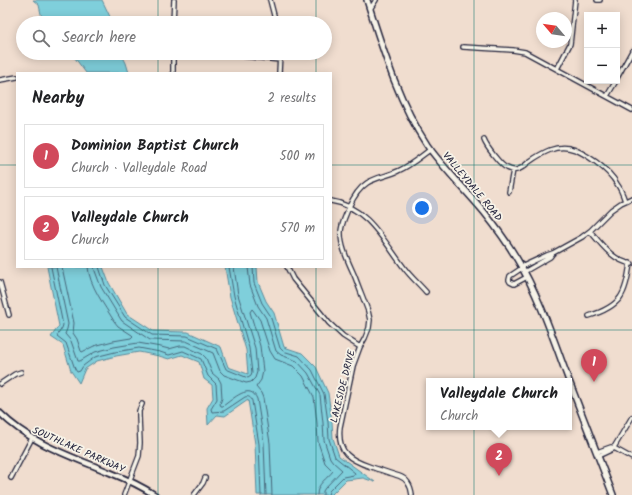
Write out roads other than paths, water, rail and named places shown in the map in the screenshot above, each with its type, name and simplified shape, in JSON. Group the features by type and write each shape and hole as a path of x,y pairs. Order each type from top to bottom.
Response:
{"main road":[{"name":"VALLEYDALE ROAD","path":"367,0 400,95 418,129 431,149 502,236 527,277 568,378"},
{"name":"VALLEYDALE ROAD","path":"572,389 613,495"}],"street":[{"path":"173,16 174,0"},
{"path":"270,0 274,16"},
{"path":"370,9 376,0"},
{"path":"557,69 570,44 575,0"},
{"path":"463,47 521,51 632,110"},
{"path":"620,73 632,51"},
{"path":"173,60 173,72"},
{"path":"280,60 280,72"},
{"path":"0,80 16,77"},
{"path":"607,96 614,84"},
{"path":"484,140 501,163 506,168 513,170 519,169 541,154 552,149 560,147 574,149 585,154 609,174 618,185 625,201"},
{"name":"LAKESIDE DRIVE","path":"412,495 409,485 405,479 356,461 347,455 341,444 339,435 340,427 353,366 360,347 368,332 370,320 342,242 342,230 343,222 349,207 357,193 367,183 400,170 431,149"},
{"path":"509,192 513,170"},
{"path":"527,277 514,284 509,280 510,276 582,237 590,231 606,214 621,203 632,198"},
{"path":"332,201 341,203 361,214 405,269 426,292"},
{"path":"589,316 608,309 619,299 627,284 631,264 612,255 590,231"},
{"path":"288,268 293,279 329,323 343,336 360,347"},
{"path":"0,285 9,315"},
{"path":"0,384 15,374 21,372"},
{"path":"124,494 138,461 140,452 139,411 142,404"},
{"name":"SOUTHLAKE PARKWAY","path":"0,413 19,430 48,447 129,481 155,495"},
{"path":"597,454 612,451 632,417"},
{"path":"11,478 32,438"},
{"path":"614,448 632,458"},
{"path":"194,495 203,483 204,478"}],"water":[{"path":"33,0 102,0 110,16 41,16 39,5"},
{"path":"76,60 124,60 129,72 85,72"},
{"path":"47,268 103,268 109,283 127,314 153,331 188,332 221,347 228,367 248,374 246,350 230,297 225,268 257,268 258,282 266,301 274,313 284,347 302,353 316,367 328,393 333,438 339,456 375,482 363,478 346,480 331,495 257,495 255,444 248,400 225,416 217,415 208,425 207,408 213,398 212,385 204,379 199,362 182,355 169,359 139,352 97,361 85,369 79,383 71,371 63,345 51,337 59,326"}],"place":[{"name":"Dominion Baptist Church","path":"594,382"},
{"name":"Valleydale Church","path":"499,476"}]}
